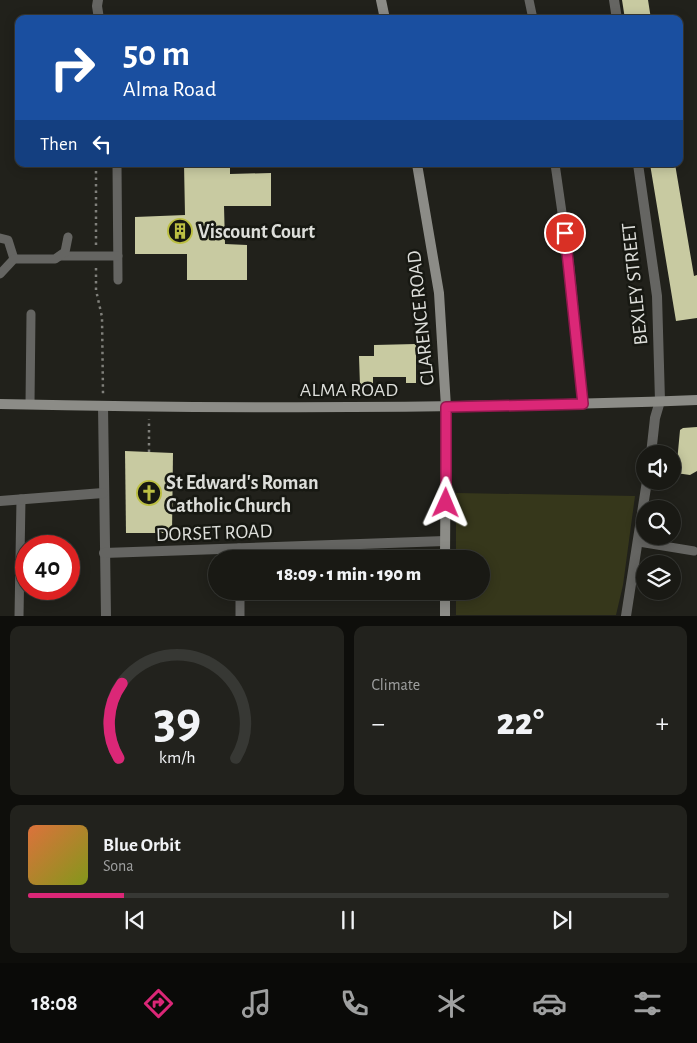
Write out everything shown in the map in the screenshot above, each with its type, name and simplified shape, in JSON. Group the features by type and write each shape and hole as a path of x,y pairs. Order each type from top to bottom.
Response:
{"street":[{"path":"98,0 98,15"},
{"path":"381,0 384,15"},
{"path":"614,0 616,15"},
{"name":"CLARENCE ROAD","path":"418,167 439,293 446,407 445,550"},
{"name":"BEXLEY STREET","path":"638,167 657,296 660,401 655,418 652,445"},
{"name":"ALMA ROAD","path":"0,404 149,407 446,407 697,400"},
{"path":"103,406 106,616"},
{"path":"0,501 103,493"},
{"name":"DORSET ROAD","path":"288,550 350,545 445,542"},
{"path":"626,616 638,545"},
{"name":"DORSET ROAD","path":"104,553 208,554"},
{"path":"445,600 445,616"}],"lane":[{"path":"530,0 532,15"},
{"path":"117,167 118,280"},
{"path":"556,167 570,268 583,404"},
{"path":"0,238 8,240 14,259"},
{"path":"0,274 14,259 55,259 65,252 68,238"},
{"path":"60,256 118,256"},
{"path":"30,404 31,314"},
{"path":"19,616 20,499"},
{"path":"350,545 351,550"},
{"path":"657,545 694,551"},
{"path":"240,600 240,616"}],"path":[{"path":"96,167 96,290 102,317 103,406"},
{"path":"149,407 149,452"}],"green space":[{"path":"456,493 635,496 623,585 616,615 456,615 456,600 490,600 490,550 456,550"}],"building":[{"path":"622,0 648,0 650,15 624,15"},
{"name":"Viscount Court","path":"184,167 230,167 230,174 271,173 271,206 224,206 225,244 247,245 247,280 187,280 187,254 135,254 135,217 185,215"},
{"path":"650,167 676,167 694,276 697,275 697,318 676,321"},
{"path":"416,344 416,383 406,383 406,377 373,377 373,386 360,386 359,356 374,356 374,345"},
{"path":"697,427 697,471 690,475 681,474 681,445 679,445 680,430"},
{"name":"St Edward's Roman Catholic Church","path":"125,451 173,453 172,533 126,533"}],"place":[{"name":"Viscount Court","path":"180,231"},
{"name":"St Edward's Roman Catholic Church","path":"149,493"}],"route":[{"path":"446,503 446,407 583,404 565,233"}]}
